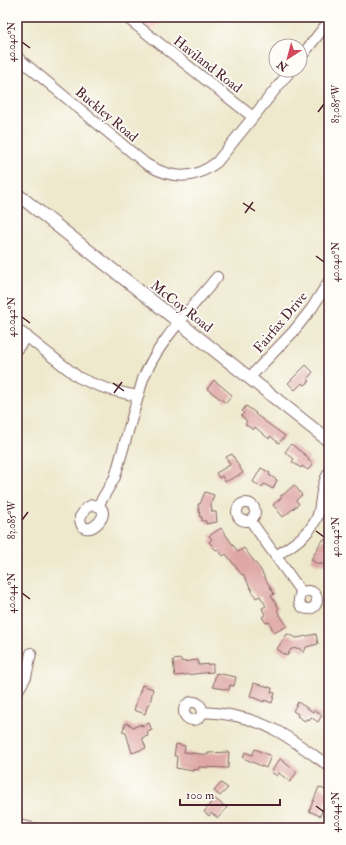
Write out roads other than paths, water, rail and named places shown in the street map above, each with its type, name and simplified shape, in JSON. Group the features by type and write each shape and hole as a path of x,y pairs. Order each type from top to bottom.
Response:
{"main road":[{"name":"McCoy Road","path":"17,194 329,441"}],"street":[{"name":"Haviland Road","path":"126,17 137,20 253,117"},
{"path":"308,48 329,22"},
{"name":"Buckley Road","path":"17,57 146,164 166,174 187,176 203,171 217,162 253,117"},
{"path":"253,117 285,78"},
{"path":"98,506 115,477 143,380 152,359 216,277"},
{"name":"Fairfax Drive","path":"249,378 293,332 312,308 329,281"},
{"path":"17,329 78,377 107,389 138,396"},
{"path":"17,349 27,336"},
{"path":"276,556 306,534 314,523 318,512 322,485 329,472"},
{"path":"250,520 302,592"},
{"path":"17,692 26,677 31,653"},
{"path":"202,712 232,716 264,725 277,731 329,766"},
{"path":"17,825 32,828"}]}
